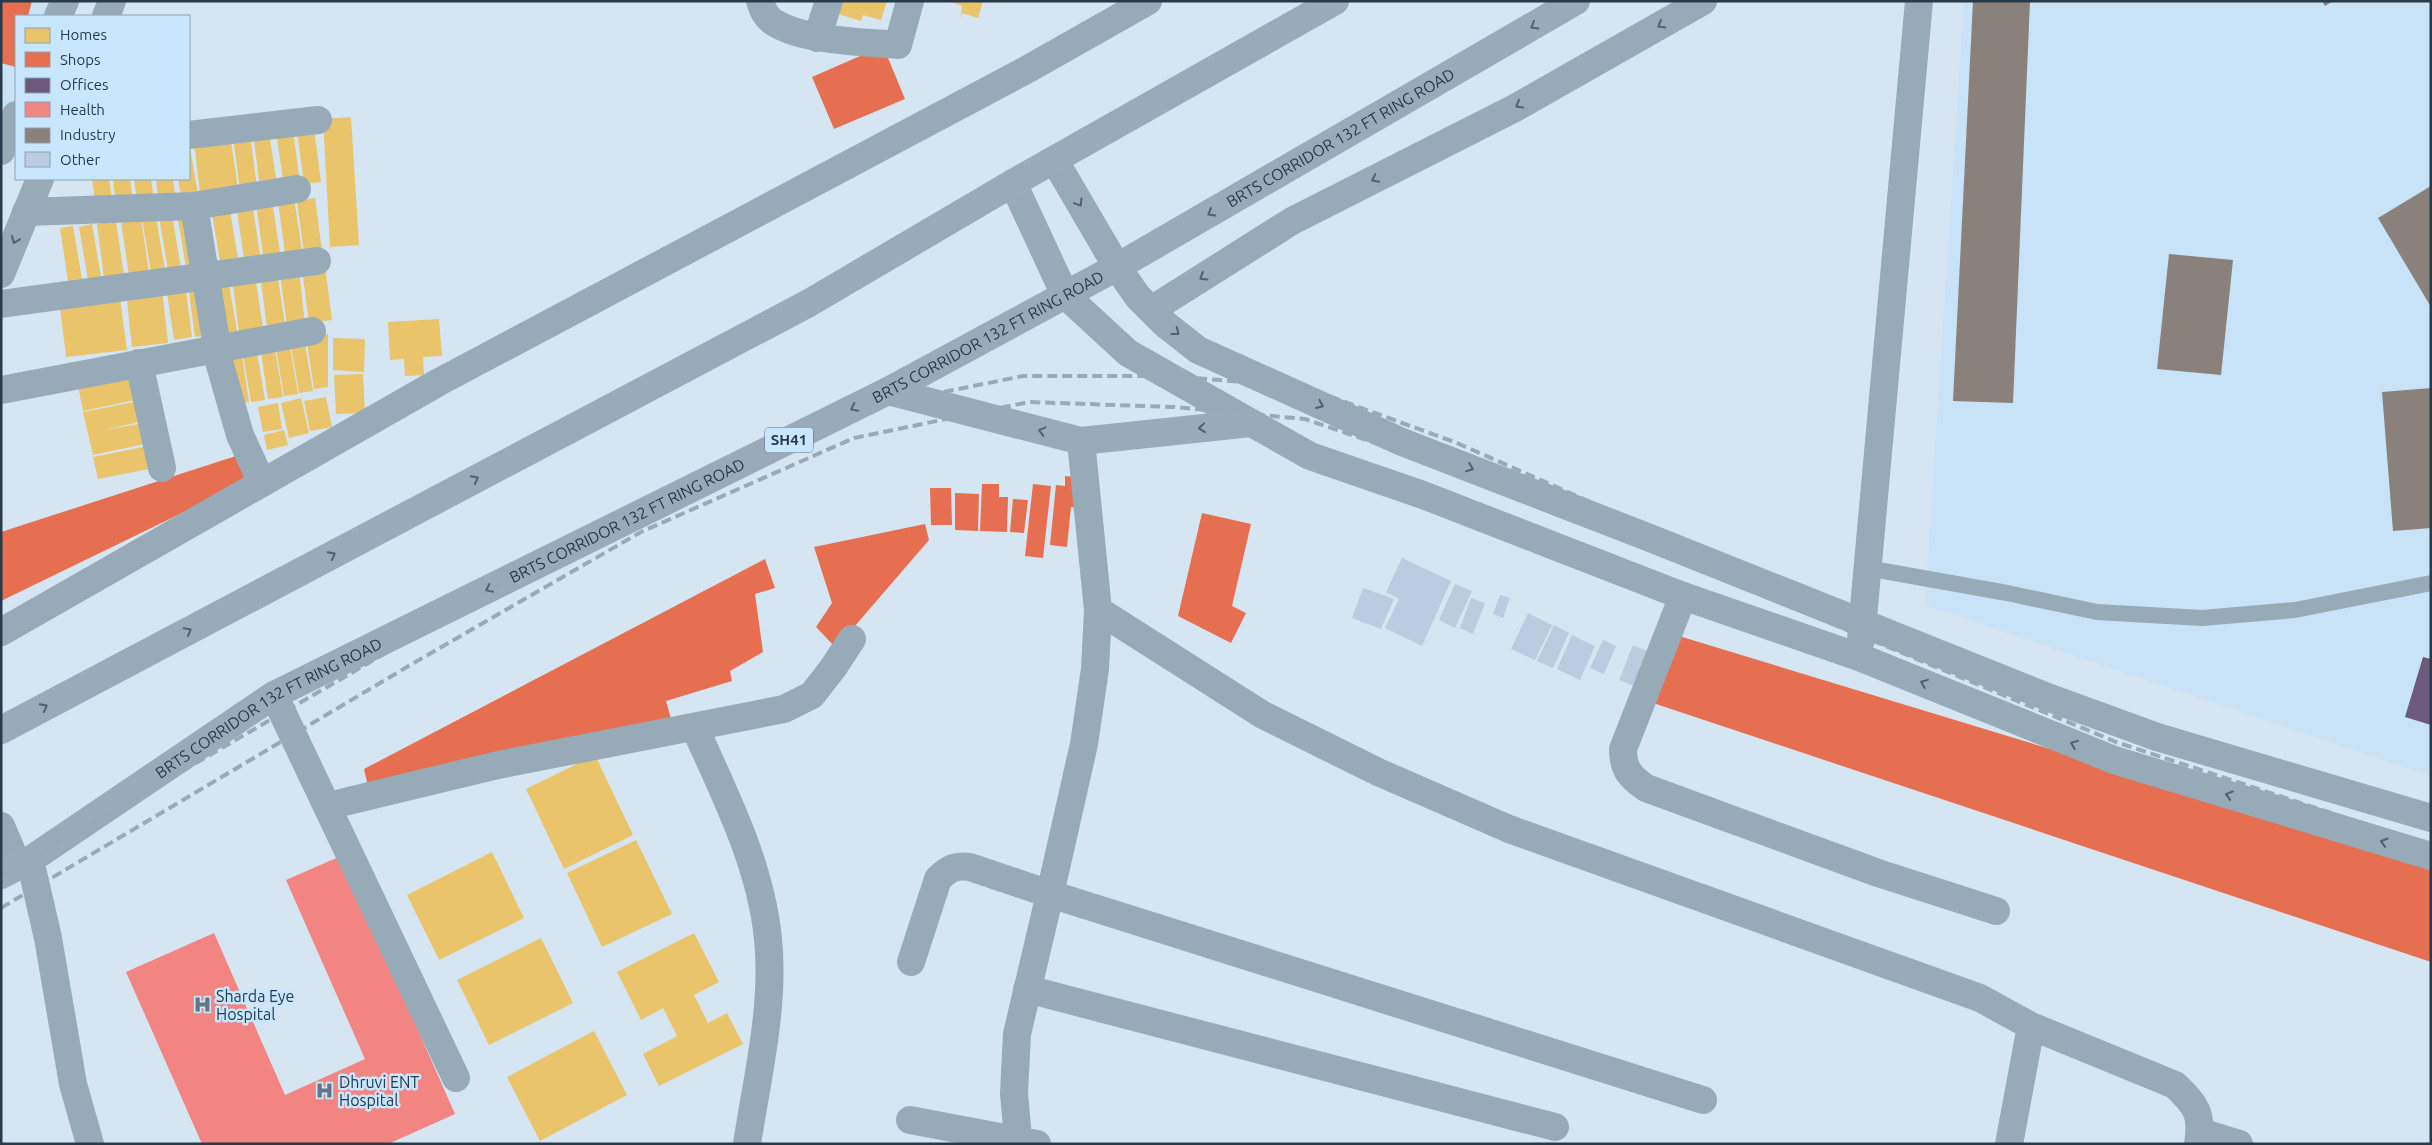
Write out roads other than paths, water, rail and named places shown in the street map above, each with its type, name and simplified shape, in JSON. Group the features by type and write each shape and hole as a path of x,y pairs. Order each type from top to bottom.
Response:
{"main road":[{"path":"1,730 809,303 1013,183 1055,161 1335,1"},
{"name":"BRTS CORRIDOR 132 FT RING ROAD","path":"16,867 274,695 888,392 1117,267 1576,1"},
{"path":"888,392 1082,441 1251,423"}],"street":[{"path":"58,15 65,1"},
{"path":"106,15 112,1"},
{"path":"760,1 765,14 775,24 817,38 898,45 910,1"},
{"path":"817,38 829,1"},
{"path":"1,632 439,382 1028,69 1148,1"},
{"path":"1151,310 1292,221 1514,108 1703,1"},
{"path":"1860,657 1919,1"},
{"path":"1,151 15,118"},
{"path":"190,135 318,120"},
{"path":"1055,161 1117,267 1138,297 1198,350 1402,442 2050,698 2157,737 2431,818"},
{"path":"1,274 40,180"},
{"path":"1013,183 1065,295 1128,353 1310,456 1423,495 1683,596 1860,657 2114,760 2431,856"},
{"path":"26,212 194,206 297,189"},
{"path":"194,206 217,349 240,435 262,484"},
{"path":"1,304 317,261"},
{"path":"1,390 312,332"},
{"path":"140,363 162,468"},
{"path":"910,1120 1028,1142 1014,1093 1014,1063 1027,989 1086,728 1095,669 1098,610 1082,441"},
{"path":"1683,596 1623,749 1623,762 1630,777 1646,788 1878,873 1996,912"},
{"path":"1098,610 1263,715 1378,772 1509,829 1980,998 2031,1026 2176,1086 2193,1102 2201,1120 2199,1138 2239,1144"},
{"path":"328,806 498,766 784,709 812,695 834,668 852,639"},
{"path":"274,695 456,1078"},
{"path":"695,728 736,822 757,879 768,940 768,1011 747,1144"},
{"path":"1,826 16,867 48,938 73,1084 90,1144"},
{"path":"911,962 938,879 948,870 959,866 970,866 1050,894 1703,1100"},
{"path":"1027,989 1555,1127"},
{"path":"2009,1144 2031,1026"}],"lane":[{"path":"1867,568 2008,593 2097,612 2202,618 2295,610 2431,583"}],"railway":[{"path":"1,876 403,643 625,510 850,411 1023,376 1171,376 1304,387 1457,443 1631,520 2126,718 2431,821"},
{"path":"1,908 412,664 641,532 854,438 1029,402 1174,407 1305,419 1451,469 1619,535 2116,742 2431,846"}],"place":[{"name":"Sharda Eye Hospital","path":"202,1005"},
{"name":"Dhruvi ENT Hospital","path":"325,1091"}]}
